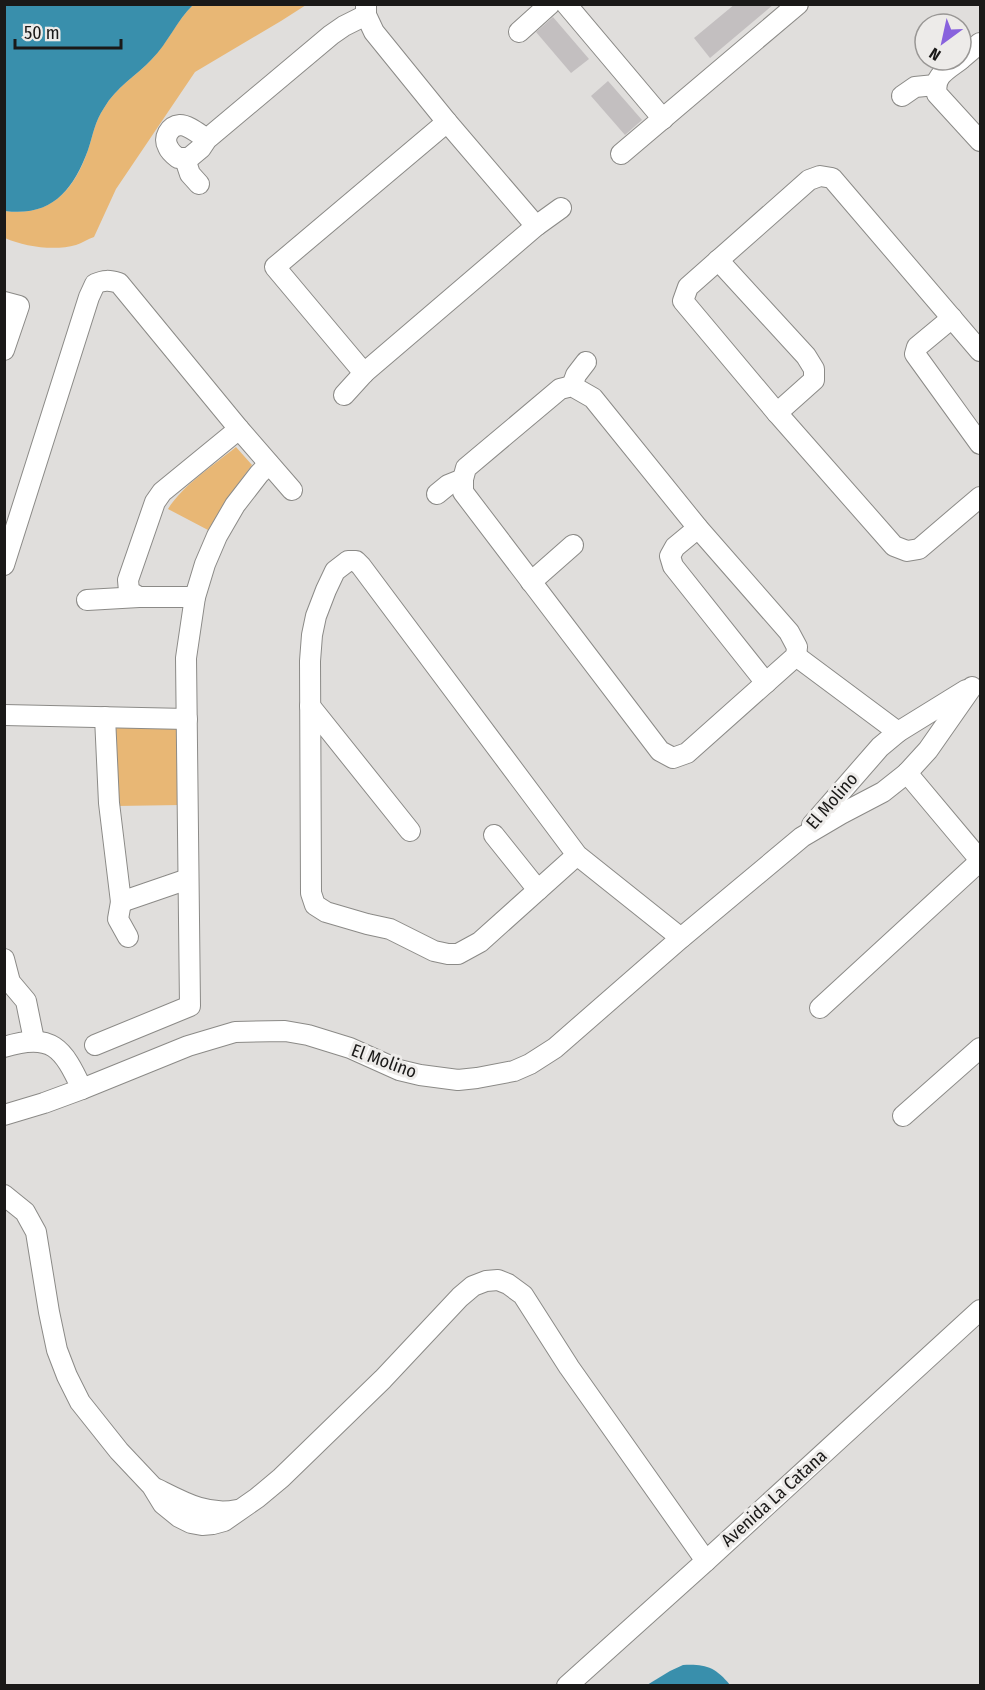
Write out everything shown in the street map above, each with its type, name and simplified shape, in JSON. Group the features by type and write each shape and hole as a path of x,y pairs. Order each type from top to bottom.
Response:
{"street":[{"path":"519,32 550,4"},
{"path":"566,4 663,119"},
{"path":"621,154 798,4"},
{"path":"207,139 180,125 172,128 167,135 167,145 178,158 185,159 193,156 207,139 331,35 366,10 374,32 536,226"},
{"path":"945,72 938,78 935,86 937,94 981,141"},
{"path":"902,96 915,87 935,86"},
{"path":"364,373 275,267 447,122"},
{"path":"185,159 190,174 199,184"},
{"path":"981,351 832,178 820,176 809,180 688,286 683,302 894,546 907,551 919,549 981,497"},
{"path":"344,395 364,373 536,226 561,208"},
{"path":"718,260 806,356 814,369 814,380 777,413"},
{"path":"4,565 89,297 95,284 110,280 119,283 292,490"},
{"path":"4,302 19,306 4,350"},
{"path":"952,318 917,346 915,354 981,444"},
{"path":"572,386 576,375 586,362"},
{"path":"572,386 592,398 698,528 789,632 797,646 796,656 687,753 673,758 660,751 463,492 463,479 466,468 560,389 572,386"},
{"path":"139,597 129,591 128,580 155,502 162,492 239,429"},
{"path":"95,1044 190,1006 186,658 195,597 205,564 217,536 235,505 269,464"},
{"path":"437,494 448,485 463,479"},
{"path":"698,528 675,547 670,556 674,566 766,683"},
{"path":"531,582 573,545"},
{"path":"576,855 480,942 458,954 434,951 390,928 326,912 315,905 311,893 310,662 316,616 335,571 348,561 356,561 361,566 576,855 681,938"},
{"path":"87,600 195,597"},
{"path":"796,656 902,729 923,738 928,750"},
{"name":"El Molino","path":"802,837 880,747 902,729 976,683"},
{"name":"El Molino","path":"4,1115 82,1089 188,1046 235,1032 264,1030 308,1035 330,1041 399,1070 458,1080 502,1075 530,1064 555,1048 802,837 883,792 907,773 928,750 976,683"},
{"path":"310,706 410,831"},
{"path":"4,715 187,719"},
{"path":"105,717 109,803 120,902 118,919 128,937"},
{"name":"El Molino","path":"862,766 867,781 883,792"},
{"path":"820,1008 981,860 907,773"},
{"path":"494,835 538,890"},
{"path":"120,902 188,879"},
{"path":"4,959 7,989 26,1001 34,1040"},
{"path":"4,1039 5,1047 34,1040 49,1044 65,1056 82,1089"},
{"path":"903,1116 981,1048"},
{"path":"4,1195 25,1212 36,1232 57,1350 67,1376 80,1401 119,1451 152,1486 200,1509 222,1512 243,1508 281,1478 331,1431 460,1297 473,1286 486,1281 498,1280 523,1295 569,1367 706,1561"},
{"name":"Avenida La Catana","path":"567,1686 981,1310"}],"shaded area":[{"path":"193,5 306,5 195,72 116,189 94,237 76,245 59,248 31,246 5,238 5,211 35,210 58,198 67,189 82,165 98,118 109,101 152,59"},
{"path":"236,447 252,465 208,530 168,509 190,484"},
{"path":"179,724 181,805 117,806 115,730 120,725"}],"water":[{"path":"5,4 193,5 158,53 109,101 98,118 82,165 67,189 48,205 21,212 5,211"},
{"path":"683,1665 698,1665 715,1670 730,1685 647,1685"}],"building":[{"path":"735,4 774,4 710,58 694,38"},
{"path":"553,17 589,59 571,73 536,32"},
{"path":"608,81 642,120 625,135 591,96"}]}
